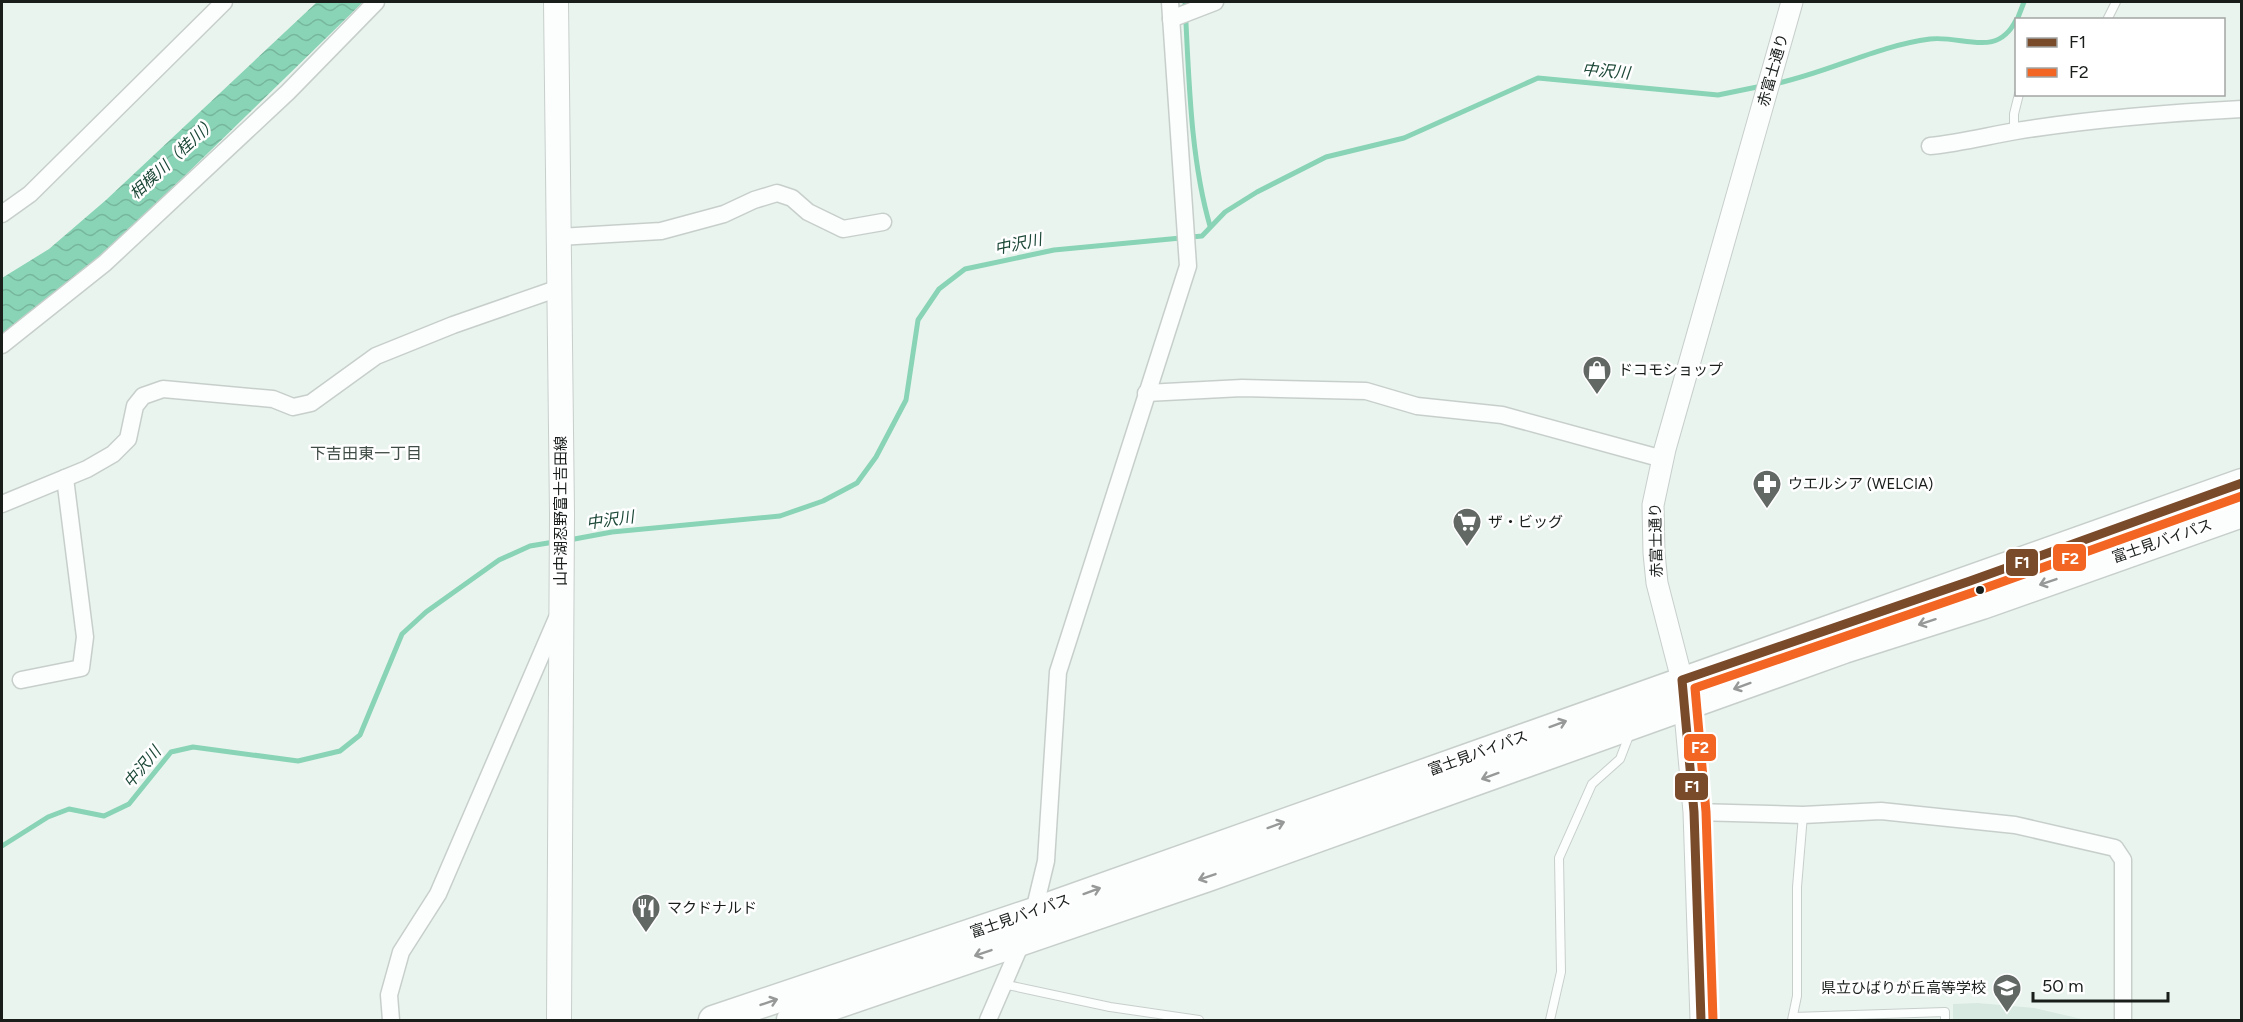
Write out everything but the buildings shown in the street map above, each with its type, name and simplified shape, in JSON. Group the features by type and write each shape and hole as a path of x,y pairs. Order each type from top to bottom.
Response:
{"highway":[{"name":"富士見バイパス","path":"714,1020 1683,693 1991,574 2241,483"},
{"name":"富士見バイパス","path":"791,1020 1208,877 1633,724 1683,693 1844,648 1982,605 2241,513"}],"main road":[{"name":"山中湖忍野富士吉田線","path":"556,2 561,515 559,1020"}],"street":[{"path":"2,214 30,194 224,2"},
{"path":"2,345 105,263 288,92 376,2"},
{"path":"990,1020 1034,912 1046,861 1059,672 1188,266 1170,2"},
{"path":"1170,19 1215,2"},
{"name":"赤富士通り","path":"1701,1020 1694,812 1683,693 1657,583 1653,506 1663,459 1792,2"},
{"path":"1930,146 1965,143 2014,131 2148,114 2241,109"},
{"path":"558,237 661,231 724,214 754,200 777,194 792,198 808,212 843,229 883,222"},
{"path":"2,504 65,478 113,454 128,439 135,406 143,396 164,390 273,399 293,407 311,404 376,356 453,325 559,288"},
{"path":"1146,393 1242,388 1366,392 1416,406 1502,415 1663,459"},
{"path":"21,680 81,668 85,637 65,478"},
{"path":"391,1020 389,995 401,952 438,894 561,601"},
{"path":"1694,812 1803,815 1881,811 2004,824 2115,848 2123,860 2123,1020"}],"lane":[{"path":"2108,18 2116,2"},
{"path":"2014,131 2013,114 2018,96"},
{"path":"1550,1020 1561,972 1559,858 1592,784 1620,759 1633,724"},
{"path":"1803,815 1797,887 1797,996 1793,1019 1945,1012 1945,1020"},
{"path":"1003,984 1110,1006 1199,1020"}],"shaded area":[{"name":"県立ひばりが丘高等学校","path":"1978,1003 2034,1008 2086,1020 1953,1020 1953,1004"}],"water":[{"name":"相模川（桂川）","path":"317,2 363,2 89,269 28,318 2,334 2,278 49,249 106,200"}],"waterway":[{"name":"中沢川","path":"1192,2 1185,4 1189,88 1198,172 1210,226"},
{"name":"中沢川","path":"2018,18 2024,2"},
{"name":"中沢川","path":"1774,84 1910,42 1930,39 1989,42 1999,39 2008,32 2015,22"},
{"name":"中沢川","path":"569,540 612,532 780,516 823,501 857,483 876,457 906,400 918,320 939,289 965,269 1054,250 1202,236 1225,212 1257,192 1326,157 1404,138 1538,78 1718,95 1762,86"},
{"name":"中沢川","path":"2,846 48,817 69,809 104,816 129,804 171,752 193,747 298,761 340,751 360,735 402,634 426,612 499,560 530,546 554,542"}],"transit line":[{"name":"F1","path":"1701,1020 1694,812 1682,680 1970,581 2242,483"},
{"name":"F2","path":"1713,1020 1706,812 1695,688 1974,592 2242,496"}],"place":[{"name":"ドコモショップ","path":"1597,396"},
{"name":"ウエルシア (WELCIA)","path":"1767,510"},
{"name":"ザ・ビッグ","path":"1467,548"},
{"name":"マクドナルド","path":"646,934"},
{"name":"県立ひばりが丘高等学校","path":"2007,1014"}],"district":[{"name":"下吉田東一丁目","path":"366,453"}]}
